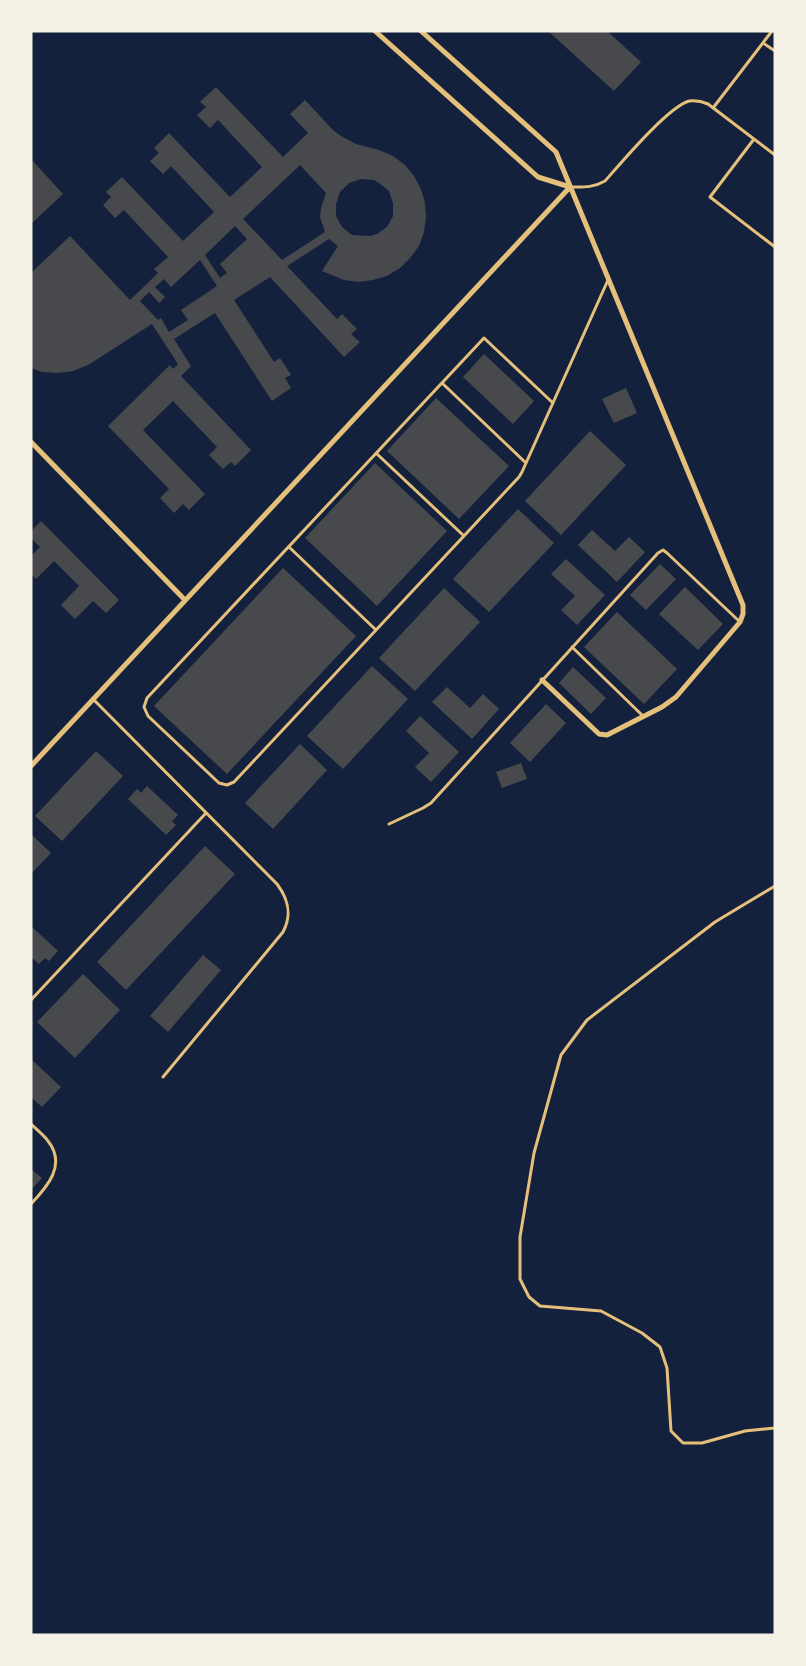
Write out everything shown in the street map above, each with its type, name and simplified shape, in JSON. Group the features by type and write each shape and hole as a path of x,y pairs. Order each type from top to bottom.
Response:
{"street":[{"path":"375,31 538,177 570,187"},
{"path":"421,31 556,152 743,605 743,614 740,622 676,696 662,707 607,735 599,734 542,680"},
{"path":"31,766 570,187"},
{"path":"31,442 185,600"}],"lane":[{"path":"713,108 772,31"},
{"path":"763,43 775,51"},
{"path":"570,187 597,186 605,181 647,135 672,112 690,101 702,102 713,108 775,156"},
{"path":"754,139 710,197 775,247"},
{"path":"553,403 484,338 147,698 144,707 148,716 219,783 227,785 234,782 518,477 526,463 553,403 608,279"},
{"path":"442,383 526,463"},
{"path":"376,454 464,536"},
{"path":"289,547 376,630"},
{"path":"389,824 431,803 658,553 663,550 740,622"},
{"path":"572,647 643,717"},
{"path":"93,699 284,893 288,902 288,924 283,932 164,1077"},
{"path":"31,1000 206,813"},
{"path":"775,886 715,922 587,1020 560,1055 534,1153 520,1237 520,1279 529,1297 540,1306 600,1311 642,1333 660,1347 666,1368 671,1431 683,1443 702,1443 745,1431 775,1428"},
{"path":"31,1124 51,1146 54,1151 55,1163 51,1180 31,1204"}],"building":[{"path":"548,31 607,31 641,62 614,91"},
{"path":"216,87 283,157 308,133 290,114 305,100 341,136 356,144 393,156 405,165 421,189 426,217 424,232 419,246 400,268 387,276 359,282 344,280 322,271 338,246 329,239 287,266 337,319 342,314 357,329 351,334 360,342 344,357 270,277 234,300 274,362 280,358 291,375 285,378 291,388 272,401 215,313 174,339 191,366 181,376 251,450 235,466 231,462 223,469 209,455 217,447 173,401 143,430 205,494 189,510 183,504 174,513 160,498 169,489 108,426 170,365 173,369 178,364 152,324 88,365 73,371 58,373 42,372 31,368 31,273 70,236 130,300 158,273 154,269 168,257 124,210 115,218 103,205 111,197 106,192 122,177 183,241 214,212 171,166 163,174 150,161 159,153 154,148 169,133 230,197 262,167 218,120 210,128 197,115 206,107 200,102","holes":["300,165 326,193 320,217 325,232 282,260 243,219","361,179 374,180 389,191 393,203 393,216 387,227 377,234 371,236 352,235 342,227 336,216 336,204 340,192 349,183","235,226 247,239 220,264 227,273 220,278 205,255","200,260 217,286 181,310 188,320 169,332 161,318 158,320 140,301 149,292 159,303 165,297 155,287 164,279 171,287"]},
{"path":"31,159 63,194 31,224"},
{"path":"484,354 534,401 513,424 463,377"},
{"path":"626,388 637,413 614,423 602,399"},
{"path":"436,398 509,466 459,519 387,451"},
{"path":"590,431 626,465 561,535 525,501"},
{"path":"375,463 447,531 377,606 305,538"},
{"path":"518,509 554,543 489,612 453,579"},
{"path":"41,521 119,600 106,613 93,601 75,619 61,605 79,586 54,561 36,579 31,574 31,556 40,547 31,538 31,531"},
{"path":"592,530 615,551 629,537 645,552 617,582 578,545"},
{"path":"566,559 605,595 577,625 561,610 575,596 551,574"},
{"path":"660,564 676,579 646,610 630,595"},
{"path":"283,568 356,636 227,774 154,706"},
{"path":"685,587 723,624 698,650 659,614"},
{"path":"444,588 480,622 415,691 379,658"},
{"path":"617,612 677,669 644,704 584,647"},
{"path":"372,666 408,699 343,769 307,736"},
{"path":"573,667 606,698 591,714 559,683"},
{"path":"447,687 470,708 483,694 499,709 472,739 432,702"},
{"path":"546,704 566,723 530,762 510,743"},
{"path":"420,716 459,752 431,782 415,767 429,753 406,731"},
{"path":"300,744 327,770 273,829 245,803"},
{"path":"96,751 123,776 62,841 35,816"},
{"path":"521,763 527,779 502,788 496,772"},
{"path":"147,786 178,815 172,821 176,825 166,835 128,799 137,789 141,793"},
{"path":"31,834 51,853 31,874"},
{"path":"205,846 235,874 126,990 97,962"},
{"path":"31,926 58,951 49,961 45,958 39,964 31,957"},
{"path":"203,955 221,970 168,1032 150,1016"},
{"path":"83,974 120,1010 75,1058 37,1022"},
{"path":"31,1059 61,1087 42,1107 31,1097"},
{"path":"31,1169 42,1178 31,1190"}]}
